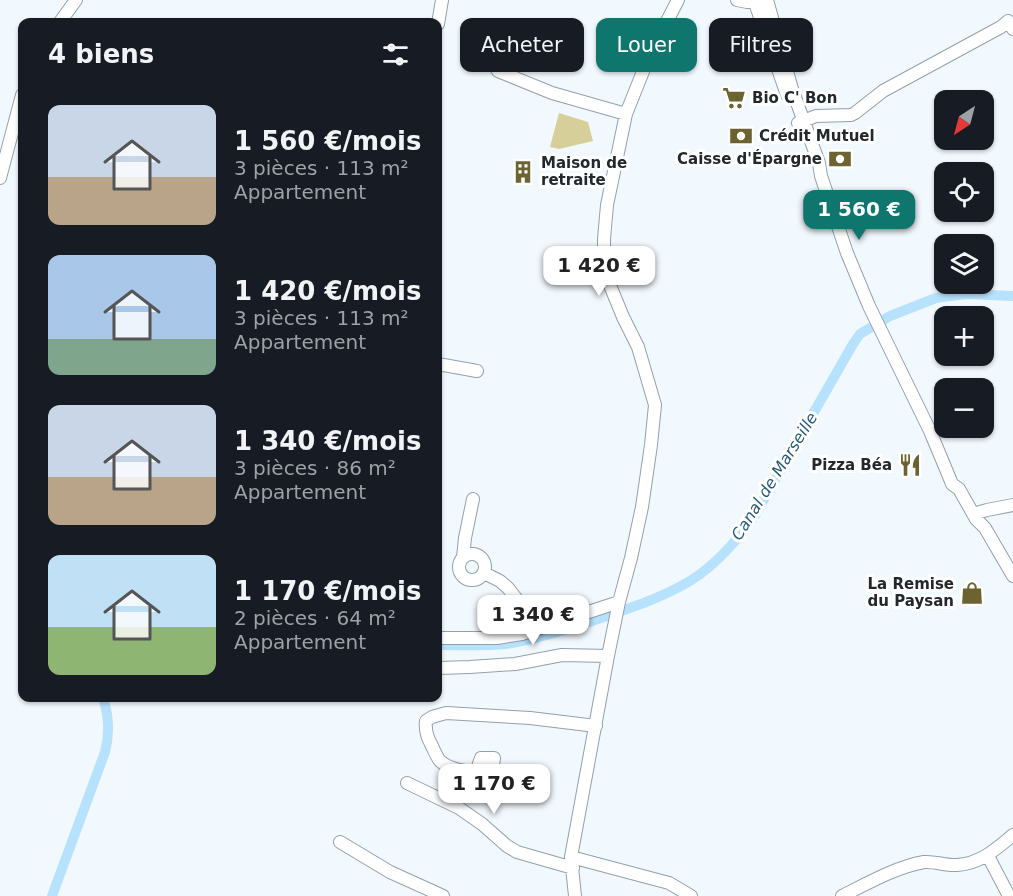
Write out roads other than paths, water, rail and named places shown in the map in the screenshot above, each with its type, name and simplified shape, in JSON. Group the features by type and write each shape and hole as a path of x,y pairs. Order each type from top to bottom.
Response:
{"street":[{"path":"63,18 76,0"},
{"path":"439,18 442,0"},
{"path":"575,896 572,862 608,656 642,507 654,405 638,346 607,278 604,239 607,205 626,114 650,54 678,0"},
{"path":"736,0 760,1 792,89 800,122 819,163 820,176 847,253 869,306 930,431 952,484 958,489 974,517 977,528 1013,577"},
{"path":"800,122 816,116 851,115 883,91 1011,22"},
{"path":"503,72 552,93 626,114"},
{"path":"0,178 18,110"},
{"path":"442,365 477,371"},
{"path":"463,557 471,554 479,555 486,565 484,573 477,579 468,580 459,570 473,499"},
{"path":"974,517 1013,500"},
{"path":"991,509 1013,505"},
{"path":"484,573 508,588 539,628"},
{"path":"442,638 498,638 522,634 618,608"},
{"path":"442,668 515,664 562,655 608,656"},
{"path":"476,772 451,768 442,763 429,739 425,728 426,722 432,717 446,713 530,718 596,726"},
{"path":"406,783 459,808 517,852 669,884 691,896"},
{"path":"842,896 882,875 926,862 956,865 988,856 1013,835"},
{"path":"340,842 390,872 443,896"},
{"path":"988,856 1009,896"}],"waterway":[{"name":"Canal de Marseille","path":"442,645 498,645 537,638 630,608 686,583 723,555 755,515 860,334 890,316 936,298 966,294 1013,296"},
{"name":"Canal de Marseille","path":"52,896 105,752 108,725 104,702"}],"place":[{"name":"Bio C' Bon","path":"734,98"},
{"name":"Crédit Mutuel","path":"741,136"},
{"name":"Caisse d'Épargne","path":"840,159"},
{"name":"Maison de retraite","path":"523,172"},
{"name":"Pizza Béa","path":"910,465"},
{"name":"La Remise du Paysan","path":"972,593"}]}
